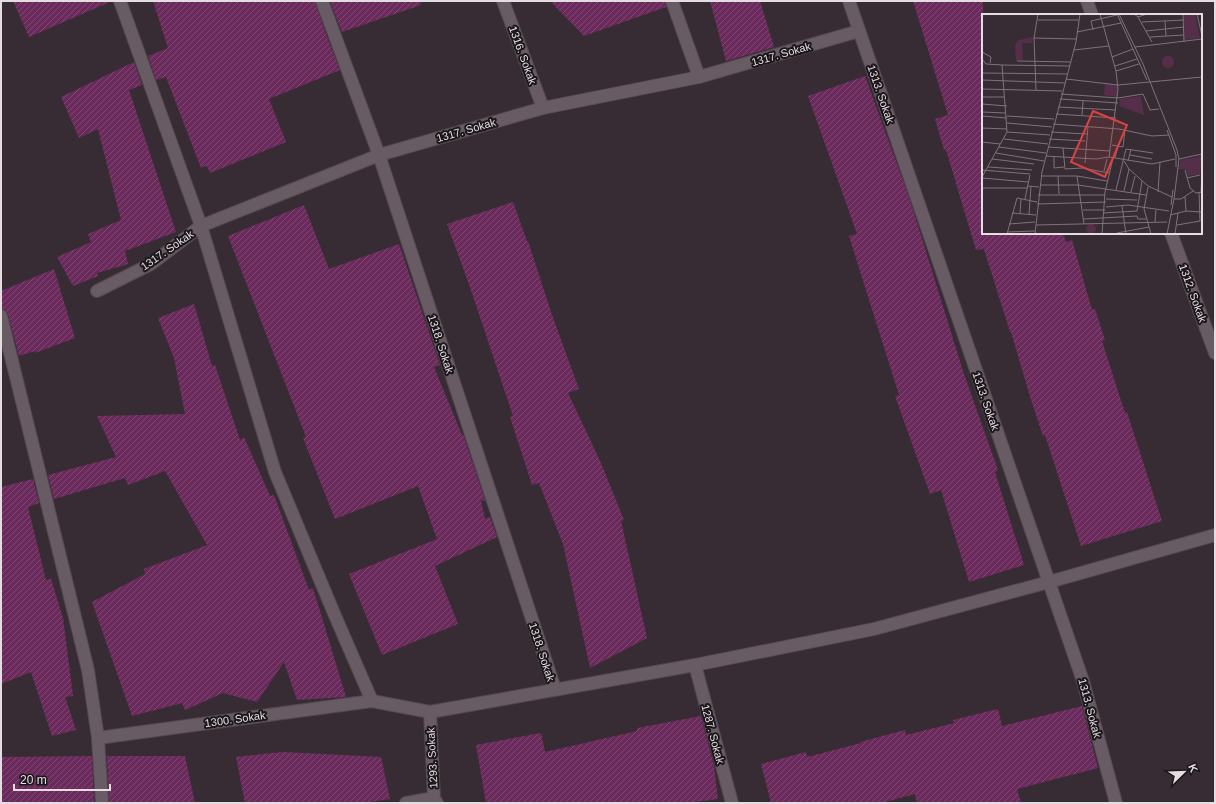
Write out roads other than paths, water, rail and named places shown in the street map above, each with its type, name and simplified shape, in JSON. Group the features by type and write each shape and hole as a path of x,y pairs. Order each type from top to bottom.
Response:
{"street":[{"path":"120,1 202,226 275,472 372,701"},
{"name":"1318. Sokak","path":"322,1 379,155 555,689"},
{"name":"1316. Sokak","path":"503,1 543,108"},
{"path":"672,1 699,77"},
{"name":"1313. Sokak","path":"849,1 1083,681 1115,803"},
{"path":"1087,1 1092,14"},
{"name":"1317. Sokak","path":"97,291 151,264 202,226 379,155 543,108 699,77 859,31"},
{"name":"1312. Sokak","path":"1172,234 1215,353"},
{"path":"1,316 88,670 98,738 102,803"},
{"path":"430,712 695,665 874,629 1215,535"},
{"name":"1287. Sokak","path":"695,665 732,803"},
{"name":"1300. Sokak","path":"98,738 372,701 430,712"},
{"name":"1293. Sokak","path":"430,712 436,801"},
{"path":"406,803 436,801"}]}
